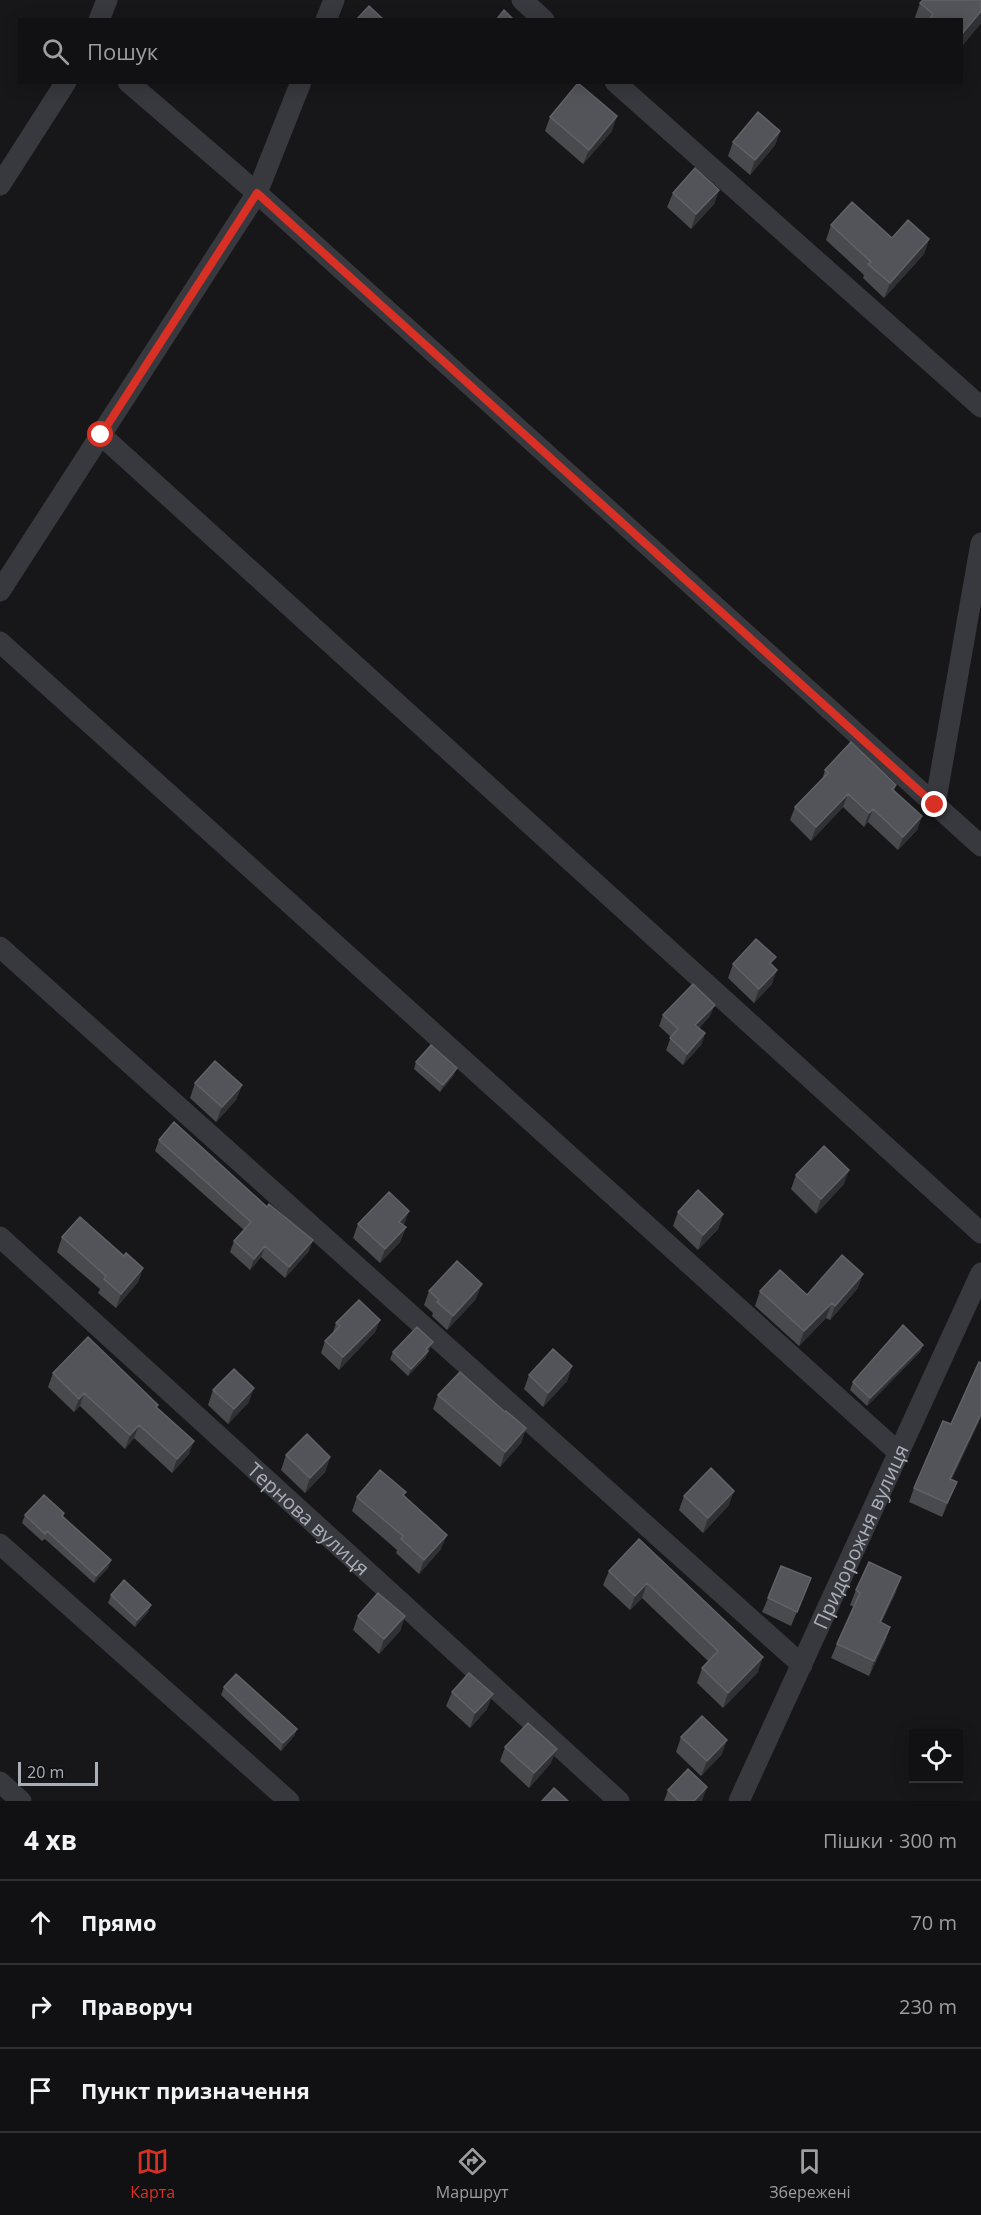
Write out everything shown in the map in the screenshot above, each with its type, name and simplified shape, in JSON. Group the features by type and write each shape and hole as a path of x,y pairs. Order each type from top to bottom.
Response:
{"street":[{"path":"100,18 108,0"},
{"path":"327,18 334,0"},
{"path":"522,0 542,18"},
{"path":"0,185 65,84"},
{"path":"130,84 257,193 981,846"},
{"path":"0,591 257,193 300,84"},
{"path":"617,84 981,407"},
{"path":"101,435 981,1233"},
{"path":"935,805 981,543"},
{"path":"0,642 899,1453"},
{"path":"0,947 802,1665"},
{"name":"Тернова вулиця","path":"0,1238 619,1801"},
{"name":"Придорожня вулиця","path":"739,1801 981,1273"},
{"path":"0,1544 289,1801"},
{"path":"0,1782 21,1801"}],"building":[{"path":"923,0 981,0 981,11 963,33 963,18 930,18 933,14 920,3"},
{"path":"369,6 382,18 358,18"},
{"path":"504,10 512,18 498,18"},
{"path":"577,84 617,116 589,150 550,117"},
{"path":"758,112 780,131 755,160 733,142"},
{"path":"695,168 719,190 696,214 673,193"},
{"path":"852,202 892,238 908,220 929,239 890,283 868,264 871,262 831,225"},
{"path":"851,742 896,785 892,789 922,816 903,837 873,809 869,813 848,794 816,827 795,807 828,773 825,770"},
{"path":"756,939 776,957 770,963 777,970 759,989 733,964"},
{"path":"693,984 715,1005 695,1025 705,1033 687,1054 670,1038 678,1029 663,1015"},
{"path":"431,1045 457,1068 443,1085 416,1062"},
{"path":"215,1061 242,1085 222,1107 195,1083"},
{"path":"174,1122 267,1207 269,1204 313,1240 289,1267 265,1246 254,1259 234,1241 251,1222 159,1140"},
{"path":"824,1146 849,1170 821,1199 796,1175"},
{"path":"698,1190 723,1214 703,1235 678,1212"},
{"path":"389,1192 409,1211 399,1222 406,1227 385,1249 358,1224"},
{"path":"80,1217 124,1256 126,1253 143,1268 121,1294 104,1279 106,1276 62,1237"},
{"path":"842,1255 863,1274 835,1306 832,1303 804,1331 760,1291 780,1270 807,1295"},
{"path":"457,1261 482,1284 453,1316 437,1302 439,1300 429,1291"},
{"path":"359,1300 380,1320 343,1357 325,1341 340,1326 336,1323"},
{"path":"903,1325 923,1345 870,1398 853,1382"},
{"path":"417,1327 433,1342 426,1349 428,1351 411,1369 393,1352"},
{"path":"88,1337 158,1405 156,1407 194,1441 177,1459 139,1425 130,1435 84,1393 79,1399 53,1373"},
{"path":"553,1349 572,1366 548,1393 529,1375"},
{"path":"979,1362 981,1363 981,1414 950,1479 957,1482 947,1503 914,1488 943,1421 951,1424"},
{"path":"234,1369 254,1388 234,1409 213,1390"},
{"path":"460,1372 526,1428 505,1452 438,1395"},
{"path":"307,1434 330,1457 310,1478 286,1455"},
{"path":"711,1468 734,1491 708,1518 684,1496"},
{"path":"380,1470 406,1492 403,1495 447,1535 424,1560 401,1539 403,1536 357,1497"},
{"path":"44,1495 64,1513 62,1516 111,1560 96,1576 47,1531 45,1534 25,1515"},
{"path":"639,1539 763,1657 728,1693 702,1668 718,1651 647,1583 635,1596 609,1571"},
{"path":"869,1562 901,1577 880,1622 890,1627 874,1661 837,1644 860,1593 856,1590"},
{"path":"781,1566 811,1578 797,1612 768,1598"},
{"path":"124,1580 151,1605 137,1620 111,1595"},
{"path":"378,1593 405,1616 384,1639 358,1616"},
{"path":"469,1673 493,1694 475,1713 452,1692"},
{"path":"236,1674 297,1729 283,1743 224,1687"},
{"path":"702,1716 727,1740 707,1761 681,1737"},
{"path":"528,1723 557,1749 534,1773 505,1747"},
{"path":"688,1769 707,1787 694,1801 679,1801 668,1790"},
{"path":"554,1788 568,1801 542,1801"}],"route":[{"path":"101,435 257,193 935,805"}]}
